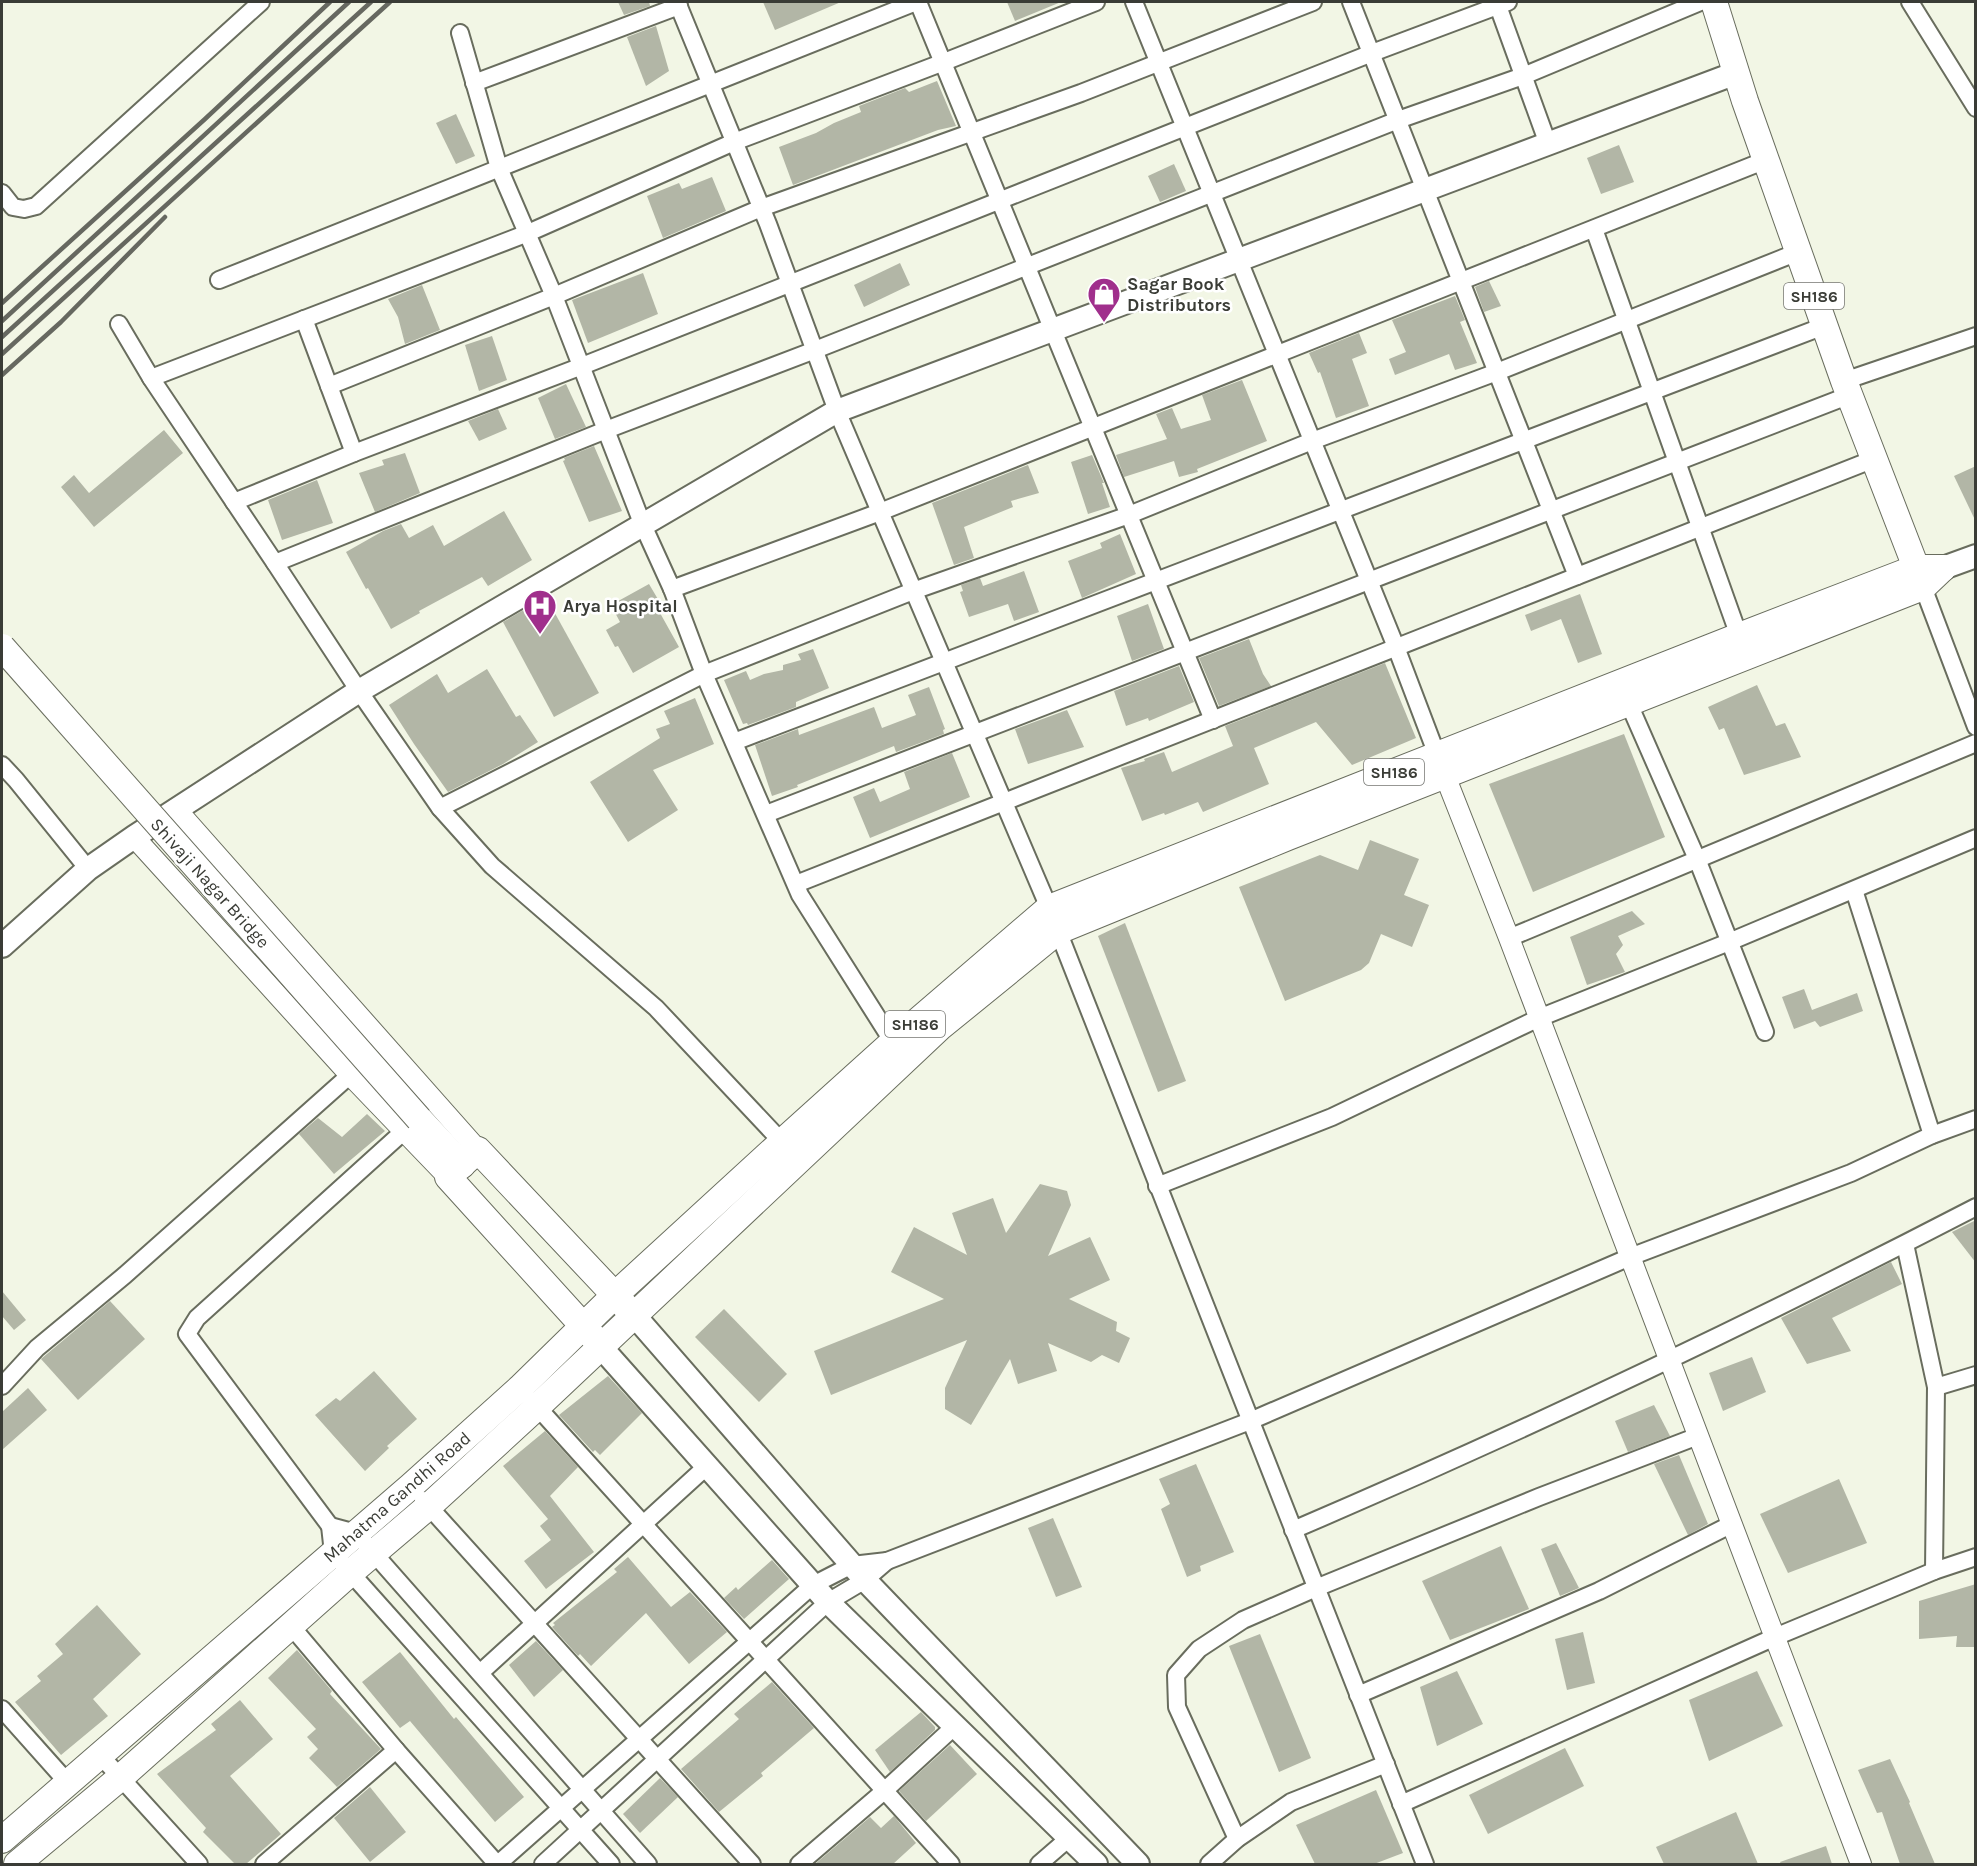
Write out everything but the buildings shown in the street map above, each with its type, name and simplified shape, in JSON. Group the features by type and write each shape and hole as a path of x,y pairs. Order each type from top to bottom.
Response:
{"main road":[{"name":"SH186","path":"1714,2 1736,73 1824,326 1920,578"},
{"path":"2,946 88,869 176,809 359,691 642,523 837,411 1736,73"},
{"path":"1943,568 1976,556"},
{"name":"SH186","path":"782,1142 899,1051 1054,920 1441,765 1739,636 1920,578 1943,568"},
{"path":"1441,765 1629,704 1920,578"},
{"name":"Shivaji Nagar Bridge","path":"2,647 412,1125 463,1164"},
{"path":"17,1864 120,1778 350,1572 429,1506 537,1407 634,1315 899,1051"},
{"name":"Mahatma Gandhi Road","path":"2,1840 411,1486 520,1388 615,1295 782,1142"},
{"path":"463,1164 615,1295 859,1572 1138,1864"},
{"path":"463,1164 583,1326 828,1602 1096,1864"}],"street":[{"path":"2,193 13,207 24,209 36,206 261,2"},
{"path":"219,280 917,2 944,62 1213,720"},
{"path":"151,378 528,233 734,142 1095,2"},
{"path":"1134,2 1396,647 1861,1864"},
{"path":"329,386 554,296 761,208 1159,63 1313,2"},
{"path":"1352,2 1577,576"},
{"path":"275,562 1398,120 1523,76 1700,2"},
{"path":"1910,2 1976,108"},
{"path":"474,83 678,4 761,208 837,411 1054,920 1425,1864"},
{"path":"234,502 1372,53 1503,4 1523,76 1548,144"},
{"path":"460,33 499,168 554,296 642,523 672,589 704,674 796,884 899,1051"},
{"path":"672,589 879,512 1766,160"},
{"path":"1594,229 1739,636"},
{"path":"440,808 704,674 913,591 1129,515 1312,441 1497,372 1798,252"},
{"path":"304,319 354,453"},
{"path":"119,324 151,378 359,691 440,808 492,866 656,1008 782,1142"},
{"path":"734,742 1824,326"},
{"path":"766,814 1678,462 1847,388 1976,336"},
{"path":"796,884 1874,459"},
{"path":"1920,578 1976,727"},
{"path":"1629,704 1697,859 1765,1032"},
{"path":"1509,938 1976,743"},
{"path":"2,765 88,869"},
{"path":"176,809 463,1164"},
{"path":"134,837 350,1075 412,1125 197,1318 187,1334 330,1526 333,1553 611,1864"},
{"path":"1157,1186 1332,1117 1539,1018 1729,942 1976,838"},
{"path":"1854,890 1932,1135"},
{"path":"2,1386 37,1348 124,1275 350,1075"},
{"path":"291,1626 497,1864 813,1585 859,1572 1250,1421 1630,1257 1851,1173 1932,1135 1976,1119"},
{"path":"1293,1530 1521,1430 1905,1244 1976,1207"},
{"path":"1905,1244 1936,1387 1934,1571"},
{"path":"1936,1387 1976,1375"},
{"path":"520,1388 883,1792 951,1864"},
{"path":"1237,1839 1177,1707 1176,1675 1199,1648 1243,1620 1316,1588 1539,1497 1698,1436"},
{"path":"480,1673 707,1466"},
{"path":"411,1486 752,1864"},
{"path":"1358,1695 1599,1591 1732,1524"},
{"path":"330,1526 356,1533 648,1864"},
{"path":"1401,1804 1775,1637 1934,1571 1976,1557"},
{"path":"543,1864 859,1572"},
{"path":"2,1708 68,1783"},
{"path":"799,1864 955,1726"},
{"path":"264,1864 396,1750"},
{"path":"99,1755 199,1864"},
{"path":"1209,1864 1237,1839 1292,1802 1386,1764"},
{"path":"1039,1864 1069,1838"}],"railway":[{"path":"2,303 330,2"},
{"path":"2,321 349,2"},
{"path":"2,337 371,2"},
{"path":"2,354 390,2"},
{"path":"2,375 61,322 165,217"}],"place":[{"name":"Sagar Book Distributors","path":"1104,323"},
{"name":"Arya Hospital","path":"540,635"}]}
